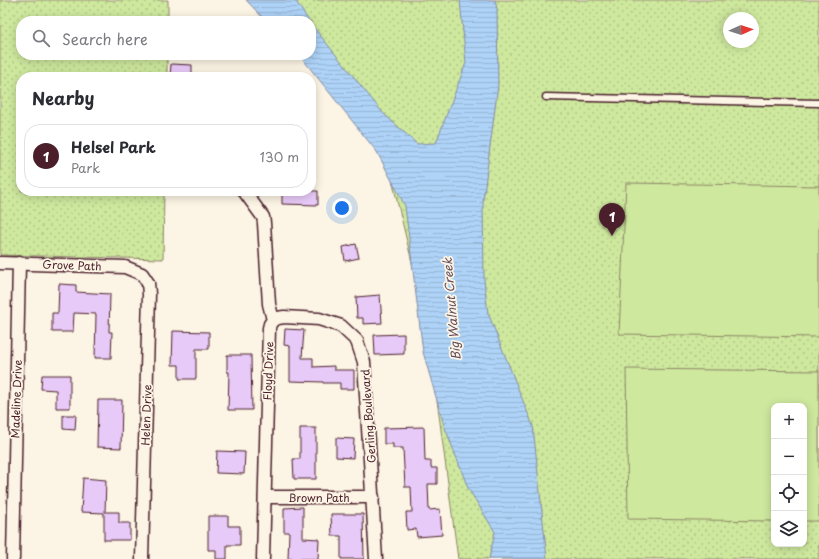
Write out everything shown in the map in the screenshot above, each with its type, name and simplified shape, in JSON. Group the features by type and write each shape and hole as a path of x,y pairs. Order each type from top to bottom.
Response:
{"street":[{"name":"Floyd Drive","path":"248,196 263,217 269,304 273,320 269,328 263,559"},
{"name":"Grove Path","path":"0,263 125,267 142,274"},
{"name":"Madeline Drive","path":"13,559 19,263"},
{"name":"Helen Drive","path":"142,274 148,283 149,294 142,559"},
{"name":"Gerling Boulevard","path":"273,320 284,317 319,319 340,326 356,341 364,362 376,559"},
{"name":"Brown Path","path":"265,497 373,497"}],"lane":[{"path":"546,97 819,102"}],"green space":[{"path":"0,0 168,0 168,16 16,16 16,60 167,60 167,72 16,72 16,196 164,196 163,259 0,255"},
{"path":"260,0 819,0 819,559 458,559 427,324 384,147 315,60 316,16 274,16"},
{"path":"626,183 819,186 819,337 619,334"},
{"path":"626,369 819,371 819,521 807,521 807,403 771,403 771,521 628,519"}],"water":[{"path":"246,0 295,0 306,16 261,16"},
{"name":"Big Walnut Creek","path":"460,0 495,0 497,9 498,85 483,201 484,280 488,313 533,426 547,559 489,559 495,532 468,488 444,425 423,352 405,206 377,152 316,76 316,72 313,72 303,60 316,60 316,30 383,113 417,144 436,143 466,63"}],"building":[{"path":"171,64 192,65 192,72 170,72"},
{"path":"316,191 318,191 318,205 282,204 282,196 316,196"},
{"path":"356,244 359,258 345,261 343,247"},
{"path":"59,284 76,285 76,292 110,294 109,332 112,332 111,358 95,358 96,314 74,313 73,332 52,332 52,313 58,313"},
{"path":"380,295 382,323 363,324 363,318 357,318 356,297"},
{"path":"285,329 304,330 302,358 313,358 313,367 334,366 334,370 354,370 354,389 340,389 340,383 290,381 290,346 284,345"},
{"path":"173,331 209,332 209,349 196,349 196,379 179,379 179,365 172,365"},
{"path":"404,334 404,354 375,355 374,335"},
{"path":"227,355 251,355 252,410 228,410 229,372 227,372"},
{"path":"42,375 70,375 70,408 56,408 56,390 41,389"},
{"path":"98,400 122,400 121,448 97,447"},
{"path":"63,415 76,415 75,430 63,429"},
{"path":"424,427 425,461 431,461 431,468 437,468 437,484 428,484 429,510 440,509 442,535 417,537 416,529 407,530 406,512 412,512 411,487 405,487 403,448 393,448 393,444 384,444 384,428"},
{"path":"300,428 316,428 316,479 294,479 293,459 300,459"},
{"path":"336,438 354,439 353,458 336,457"},
{"path":"217,451 245,452 244,474 216,473"},
{"path":"83,478 106,480 105,512 119,512 119,523 130,523 130,540 104,540 104,513 81,512"},
{"path":"303,507 303,538 319,539 318,559 288,559 289,532 284,532 284,508"},
{"path":"331,514 363,514 364,559 341,559 341,536 332,536"},
{"path":"208,516 228,516 228,526 240,526 240,545 227,545 227,559 216,559 216,550 208,550"}],"place":[{"name":"Helsel Park","path":"612,236"}]}
